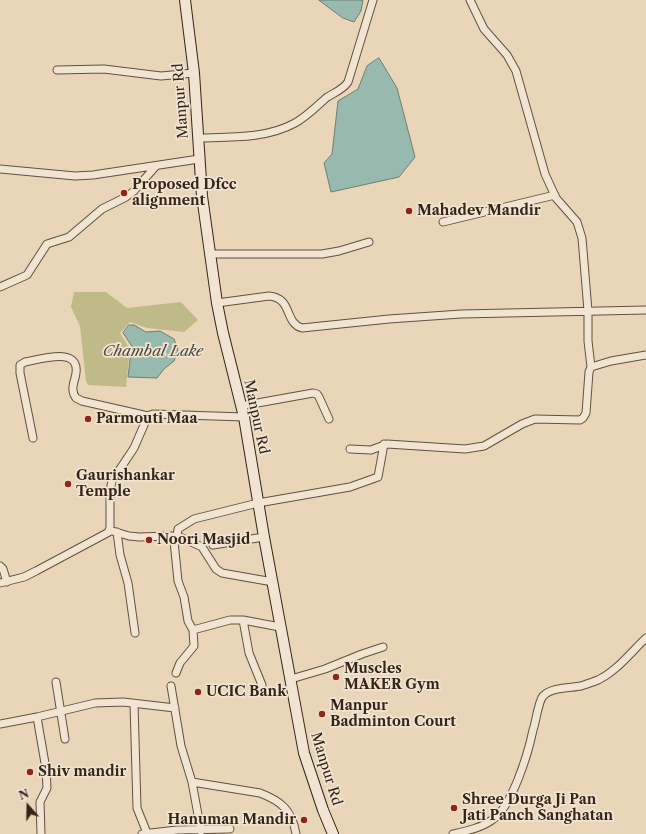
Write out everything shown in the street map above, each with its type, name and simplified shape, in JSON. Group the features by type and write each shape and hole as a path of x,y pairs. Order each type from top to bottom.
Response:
{"main road":[{"name":"Manpur Rd","path":"185,0 194,74 202,196 222,333 244,417 280,627 304,753 333,834"}],"street":[{"path":"198,138 241,137 279,130 296,122 331,94 344,87 348,82 373,0"},
{"path":"350,449 371,450 384,444 476,448 493,442 528,421 543,418 580,420 586,413 589,372 592,367 588,341 588,311 580,228 575,218 563,207 555,195 545,174 516,72 507,55 484,28 470,0"},
{"path":"57,70 104,69 161,76 194,74"},
{"path":"0,169 74,176 93,175 199,159"},
{"path":"0,287 27,275 47,244 69,237 102,209 130,195 156,166"},
{"path":"443,222 555,195"},
{"path":"210,254 322,254 339,252 369,242"},
{"path":"217,303 269,296 275,297 281,300 295,325 302,328 389,319 461,314 646,310"},
{"path":"592,367 611,361 646,355"},
{"path":"32,438 20,373 20,365 25,362 68,356 74,361 77,368 73,390 76,398 82,401 148,416 153,414 244,417"},
{"path":"241,406 313,392 319,397 329,419"},
{"path":"0,566 3,569 3,582 24,577 106,534 109,530 110,491 112,481 134,448 148,416"},
{"path":"176,673 180,663 194,646 193,630 188,621 184,596 178,581 174,541 178,529 194,519 258,503 350,487 378,477 384,444"},
{"path":"109,530 139,537 176,536 202,546 216,569 222,572 273,582"},
{"path":"117,532 120,555 128,583 135,633"},
{"path":"214,545 264,537"},
{"path":"193,630 230,620 243,620 280,627"},
{"path":"243,620 249,653 262,685"},
{"path":"453,834 480,827 493,820 502,811 512,794 529,748 544,695 553,690 582,686 604,677 612,672 646,638"},
{"path":"291,680 383,647"},
{"path":"56,682 65,739"},
{"path":"171,686 181,746 192,782 201,831"},
{"path":"0,724 95,703 123,702 175,708"},
{"path":"134,704 137,808 144,834 177,830 230,830"},
{"path":"37,717 46,769 47,788 40,802 41,834"},
{"path":"192,782 260,793 279,801 290,816 296,834"}],"shaded area":[{"path":"74,292 106,292 127,308 181,302 198,320 184,332 147,328 130,322 120,333 130,349 126,387 88,385 86,381 80,326 71,307"}],"water":[{"path":"319,0 363,0 361,11 354,22 343,18"},
{"path":"379,58 397,88 415,157 399,177 331,192 324,163 332,154 338,101 358,89 367,66"},
{"name":"Chambal Lake","path":"129,325 134,325 146,332 160,331 174,339 178,350 174,361 164,369 157,378 128,377 131,352 133,348 123,333"}],"place":[{"name":"Proposed Dfcc alignment","path":"124,193"},
{"name":"Mahadev Mandir","path":"409,211"},
{"name":"Parmouti Maa","path":"88,419"},
{"name":"Gaurishankar Temple","path":"68,484"},
{"name":"Noori Masjid","path":"149,540"},
{"name":"Muscles MAKER Gym","path":"336,677"},
{"name":"UCIC Bank","path":"198,692"},
{"name":"Manpur Badminton Court","path":"322,714"},
{"name":"Shiv mandir","path":"30,772"},
{"name":"Shree Durga Ji Pan Jati Panch Sanghatan","path":"454,808"},
{"name":"Hanuman Mandir","path":"304,820"}]}
